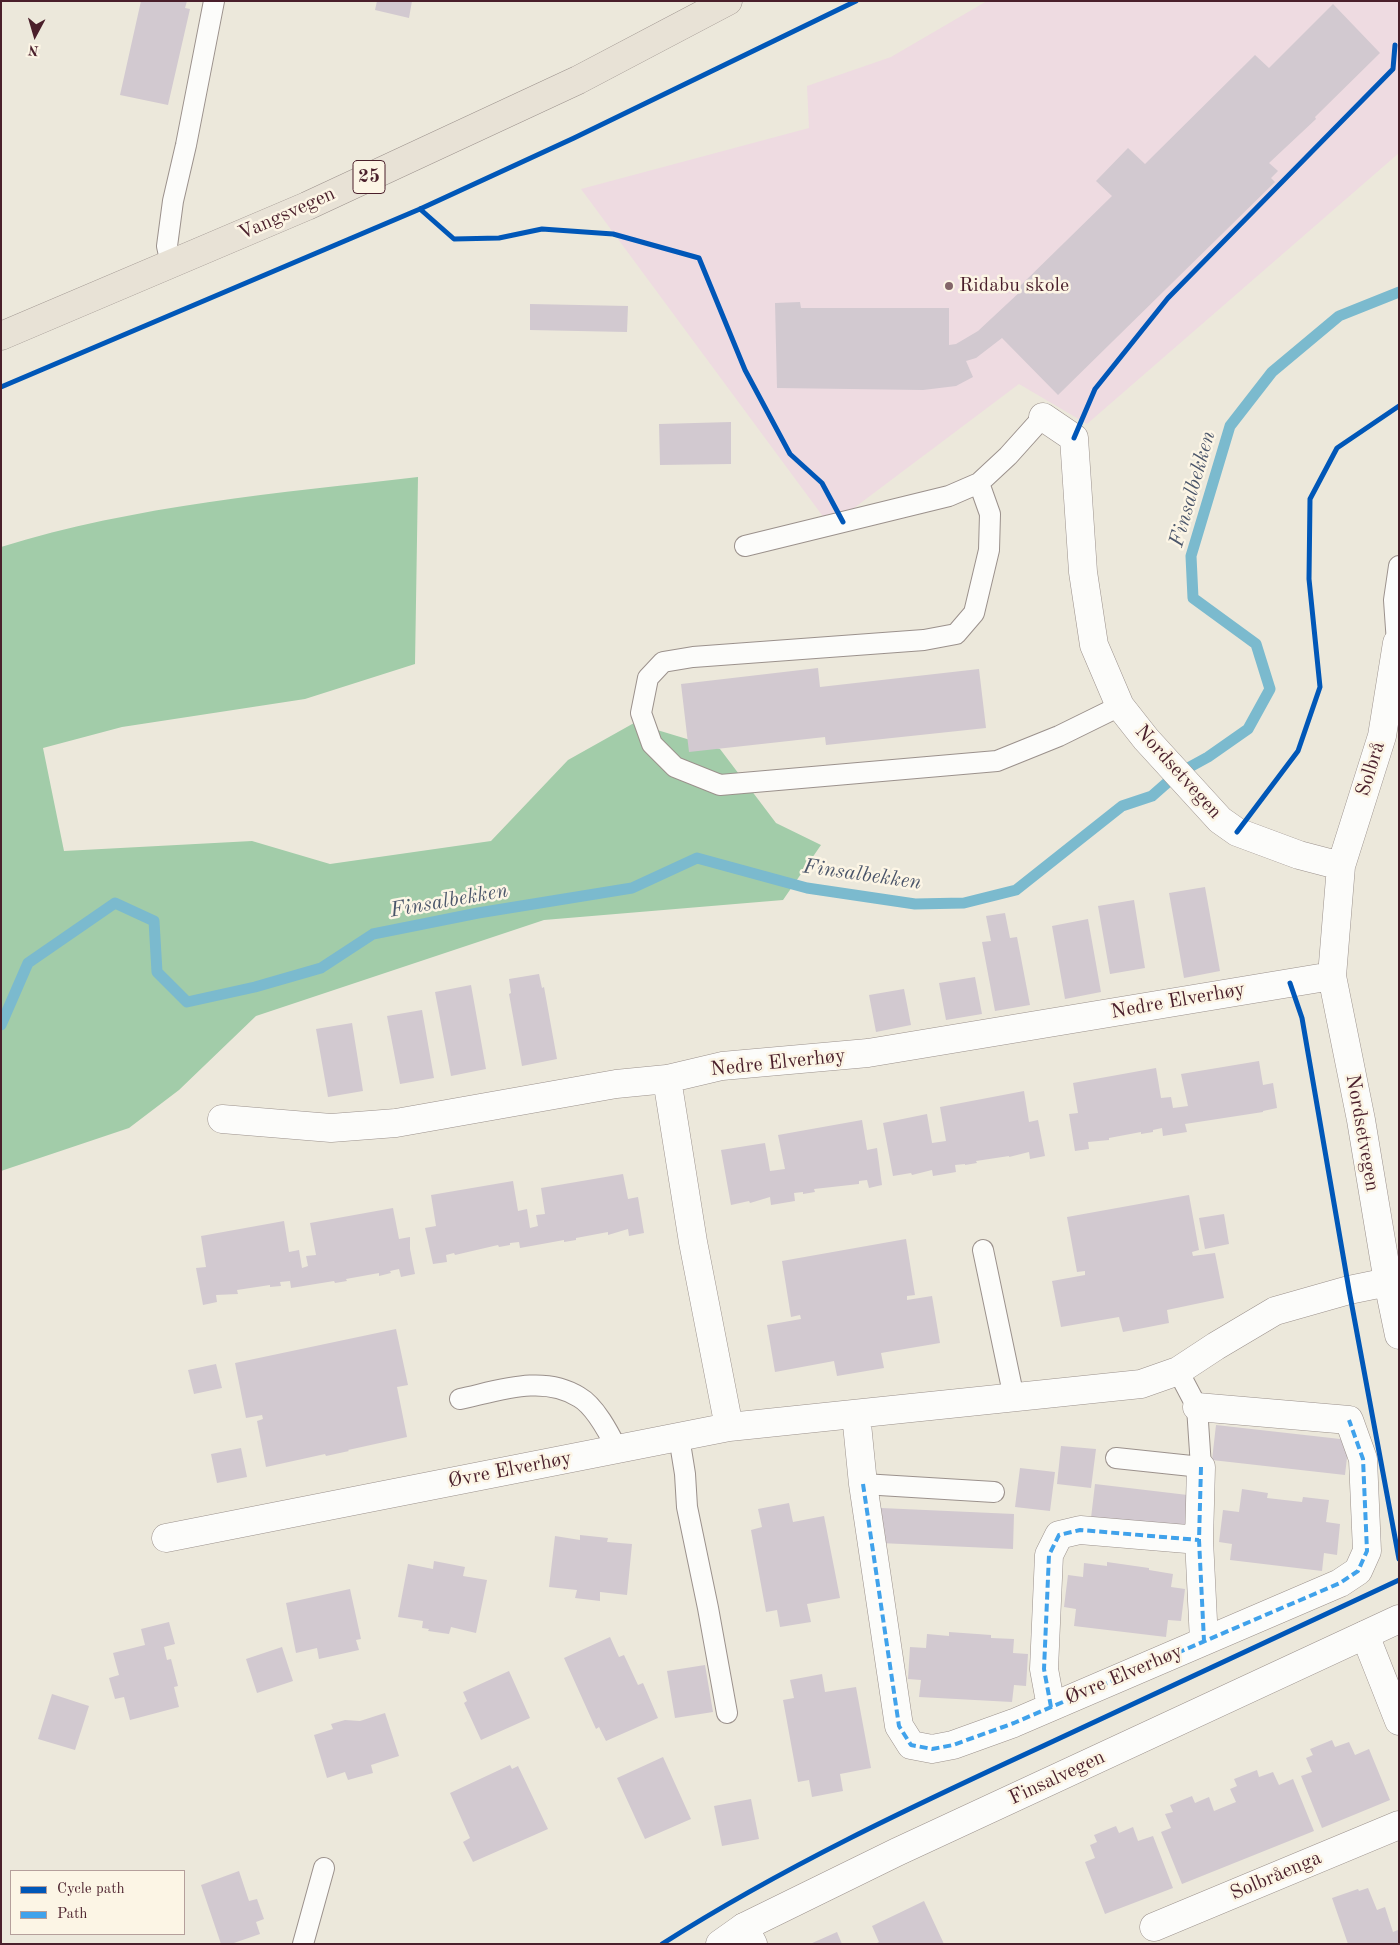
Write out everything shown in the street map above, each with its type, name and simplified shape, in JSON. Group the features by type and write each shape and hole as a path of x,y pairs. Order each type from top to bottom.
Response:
{"highway":[{"name":"Vangsvegen","path":"1,336 307,206 578,80 728,1"}],"street":[{"name":"Nordsetvegen","path":"1043,417 1074,438 1083,572 1094,644 1120,706 1146,739 1220,820 1237,832 1290,852 1342,866 1332,976 1393,1281 1399,1335"},
{"name":"Solbrå","path":"1342,866 1382,736 1398,642"},
{"name":"Nedre Elverhøy","path":"222,1119 331,1128 396,1123 616,1084 667,1079 722,1066 868,1054 1332,976"},
{"path":"667,1079 693,1242 729,1427"},
{"name":"Øvre Elverhøy","path":"166,1538 729,1427 1141,1384 1178,1371 1275,1311 1349,1290 1393,1281"},
{"name":"Øvre Elverhøy","path":"856,1414 862,1484 899,1726 911,1745 932,1749 953,1744 1014,1723 1340,1583 1358,1571 1367,1551 1363,1459 1349,1420 1197,1407"},
{"path":"1200,1467 1199,1540 1204,1641"},
{"path":"1051,1707 1044,1669 1049,1555 1059,1534 1080,1530 1199,1540"},
{"name":"Finsalvegen","path":"720,1944 748,1935 897,1852 1399,1619"},
{"path":"1365,1635 1399,1721"},
{"name":"Solbråenga","path":"1154,1927 1399,1825"}],"lane":[{"path":"171,264 167,246 173,201 214,1"},
{"path":"745,546 949,496 979,483 1008,456 1043,417"},
{"path":"979,483 990,514 989,550 974,613 956,634 924,640 693,656 663,662 648,678 641,713 652,744 676,767 720,785 997,761 1059,736 1120,706"},
{"path":"1398,642 1394,600 1399,566"},
{"path":"982,1250 1014,1398"},
{"path":"1116,1458 1200,1467 1197,1407 1178,1371"},
{"path":"460,1399 525,1385 555,1387 580,1397 604,1423 617,1449"},
{"path":"679,1437 685,1474 687,1508 708,1608 726,1713"},
{"path":"862,1484 994,1492"},
{"path":"303,1944 324,1868"}],"shaded area":[{"name":"Ridabu skole","path":"987,1 1399,1 1399,153 1087,424 1019,384 830,526 581,189 809,128 807,86 891,57"}],"green space":[{"path":"418,477 415,664 305,699 122,727 43,748 64,851 252,841 330,864 491,841 568,760 634,723 720,749 776,823 821,845 783,900 544,920 256,1016 179,1090 129,1128 1,1171 1,547 104,521 208,502"}],"building":[{"path":"141,1 187,1 185,8 190,9 168,105 120,95"},
{"path":"377,1 412,1 409,18 375,10"},
{"path":"1333,4 1380,53 1315,117 1316,119 1269,163 1278,171 1271,178 1275,182 1058,395 1002,338 976,358 966,361 973,377 956,386 923,390 777,388 775,303 800,302 801,308 949,308 949,345 956,344 978,331 1022,290 1019,287 1112,196 1096,181 1128,148 1145,164 1255,55 1269,68"},
{"path":"530,304 628,306 627,332 530,330"},
{"path":"731,422 731,464 660,465 659,424"},
{"path":"818,668 820,687 979,669 986,728 826,745 825,737 689,752 681,684"},
{"path":"1205,887 1220,971 1184,978 1169,893"},
{"path":"1134,900 1145,968 1110,974 1098,906"},
{"path":"1005,913 1010,938 1017,937 1030,1005 995,1011 982,942 991,941 986,916"},
{"path":"1088,919 1101,992 1065,999 1052,926"},
{"path":"539,974 542,988 544,987 557,1059 522,1066 509,994 511,993 509,979"},
{"path":"975,977 982,1014 946,1020 939,983"},
{"path":"471,985 486,1069 451,1076 435,992"},
{"path":"904,989 911,1025 876,1032 869,995"},
{"path":"422,1010 434,1078 400,1084 387,1016"},
{"path":"352,1023 363,1091 328,1097 316,1029"},
{"path":"1259,1061 1263,1085 1273,1083 1277,1108 1263,1112 1185,1124 1187,1132 1163,1136 1162,1128 1153,1130 1153,1132 1141,1134 1141,1132 1109,1138 1109,1140 1088,1142 1089,1149 1075,1151 1069,1114 1078,1113 1073,1083 1156,1068 1161,1098 1171,1097 1173,1108 1188,1106 1181,1074"},
{"path":"1024,1091 1029,1122 1038,1120 1045,1156 1030,1159 1029,1152 1009,1157 976,1161 977,1163 955,1165 956,1172 945,1174 933,1176 932,1170 912,1175 911,1173 893,1176 883,1123 927,1114 932,1143 946,1141 940,1107"},
{"path":"862,1120 867,1150 877,1148 882,1185 869,1188 867,1180 859,1181 859,1184 814,1189 815,1192 803,1194 803,1192 794,1193 795,1201 771,1205 770,1197 750,1203 749,1201 731,1205 721,1150 765,1143 770,1171 785,1169 778,1135"},
{"path":"623,1174 628,1199 638,1197 644,1233 629,1236 628,1229 608,1235 608,1232 576,1238 576,1240 564,1242 564,1240 520,1248 519,1242 510,1243 510,1245 499,1247 498,1245 455,1255 454,1253 446,1255 447,1262 433,1264 425,1228 436,1226 431,1195 513,1181 518,1211 527,1209 530,1228 538,1226 536,1215 545,1214 541,1188"},
{"path":"1189,1195 1199,1250 1192,1252 1193,1256 1215,1253 1224,1298 1167,1310 1169,1323 1123,1332 1119,1317 1061,1327 1052,1281 1085,1275 1085,1271 1077,1272 1067,1217"},
{"path":"393,1208 399,1239 410,1237 410,1249 415,1274 401,1277 399,1269 379,1276 379,1273 346,1279 347,1281 335,1283 334,1281 291,1288 290,1281 280,1282 281,1286 270,1287 270,1285 237,1290 238,1294 216,1295 217,1302 203,1305 196,1268 206,1267 201,1236 284,1221 289,1252 299,1250 302,1268 308,1266 306,1256 316,1255 310,1223"},
{"path":"1224,1214 1229,1244 1205,1249 1199,1218"},
{"path":"906,1239 915,1295 907,1296 907,1300 932,1296 940,1343 881,1353 884,1368 837,1376 834,1361 775,1372 767,1325 801,1319 800,1315 791,1317 782,1261"},
{"path":"396,1329 408,1385 397,1387 407,1437 326,1456 325,1454 266,1467 257,1421 263,1419 262,1415 246,1418 235,1363"},
{"path":"216,1364 222,1388 194,1394 188,1370"},
{"path":"1216,1425 1349,1440 1345,1475 1212,1460"},
{"path":"1061,1446 1096,1449 1091,1488 1057,1484"},
{"path":"241,1448 247,1477 217,1483 211,1454"},
{"path":"1020,1468 1055,1472 1050,1511 1015,1507"},
{"path":"1095,1484 1196,1496 1192,1530 1091,1518"},
{"path":"1242,1489 1268,1493 1267,1498 1302,1502 1303,1497 1329,1500 1326,1522 1340,1524 1337,1555 1324,1553 1322,1571 1230,1560 1232,1544 1219,1542 1223,1510 1239,1512"},
{"path":"789,1503 793,1522 824,1516 840,1598 807,1604 811,1622 780,1627 777,1610 766,1612 751,1530 762,1527 758,1509"},
{"path":"881,1508 1014,1514 1013,1549 880,1543"},
{"path":"580,1535 608,1538 607,1542 632,1544 627,1595 600,1592 600,1601 575,1598 577,1590 549,1587 555,1536 580,1540"},
{"path":"434,1561 465,1567 463,1576 487,1580 476,1633 451,1627 449,1634 428,1631 429,1629 422,1628 423,1621 398,1617 408,1564 433,1569"},
{"path":"1107,1562 1149,1568 1149,1570 1173,1574 1171,1587 1185,1589 1181,1621 1168,1620 1166,1637 1074,1626 1076,1609 1064,1607 1068,1575 1083,1577 1084,1563 1107,1566"},
{"path":"350,1589 361,1639 356,1640 359,1650 319,1659 317,1648 296,1653 286,1603"},
{"path":"169,1622 175,1644 164,1647 167,1660 171,1659 178,1686 174,1687 179,1707 130,1720 124,1697 115,1699 109,1678 119,1675 113,1653 145,1645 141,1629"},
{"path":"949,1632 991,1635 991,1638 1014,1639 1013,1653 1028,1654 1026,1686 1014,1685 1012,1702 919,1697 921,1680 908,1679 910,1647 926,1648 927,1634 949,1636"},
{"path":"610,1637 619,1657 624,1655 638,1685 643,1683 658,1718 606,1741 599,1727 596,1729 564,1658"},
{"path":"282,1647 293,1681 257,1693 246,1659"},
{"path":"705,1665 713,1712 675,1718 667,1671"},
{"path":"509,1671 530,1718 481,1740 464,1703 467,1701 463,1692"},
{"path":"822,1674 825,1692 856,1687 871,1768 840,1774 843,1791 812,1797 809,1780 798,1782 783,1700 794,1698 790,1680"},
{"path":"52,1694 89,1706 75,1750 38,1739"},
{"path":"385,1713 399,1756 371,1765 373,1773 348,1780 345,1772 327,1778 314,1735 333,1729 331,1724 345,1720 360,1721"},
{"path":"1332,1740 1335,1747 1349,1742 1355,1755 1369,1749 1390,1800 1322,1828 1301,1776 1312,1772 1306,1758 1313,1755 1310,1749"},
{"path":"663,1757 691,1819 645,1839 617,1778"},
{"path":"510,1765 512,1769 518,1766 548,1829 473,1862 463,1842 470,1838 450,1793"},
{"path":"1257,1770 1259,1777 1273,1772 1279,1785 1293,1779 1314,1831 1182,1884 1161,1832 1171,1828 1165,1814 1173,1812 1170,1805 1192,1796 1195,1803 1209,1797 1214,1811 1236,1802 1230,1789 1237,1786 1234,1779"},
{"path":"751,1799 759,1839 722,1846 714,1806"},
{"path":"1116,1826 1119,1833 1133,1827 1138,1841 1153,1836 1173,1888 1105,1914 1085,1862 1095,1858 1090,1845 1097,1842 1094,1835"},
{"path":"239,1871 249,1901 257,1899 264,1919 256,1922 260,1934 231,1944 221,1944 201,1885"},
{"path":"1368,1888 1377,1910 1385,1907 1393,1932 1398,1930 1399,1944 1348,1944 1332,1898 1358,1889 1359,1891"},
{"path":"924,1901 944,1944 875,1944 879,1942 872,1926"},
{"path":"837,1932 842,1944 810,1944"}],"waterway":[{"name":"Finsalbekken","path":"1,1025 28,963 115,903 154,921 157,972 187,1002 255,987 321,968 373,934 478,913 632,888 697,858 807,888 915,904 964,903 1016,890 1122,806 1152,796 1177,774 1208,757 1248,729 1270,689 1256,644 1193,598 1191,556 1230,426 1272,372 1339,316 1399,292"}],"marked path":[{"path":"863,1484 899,1726 911,1745 932,1749 953,1745 1014,1723 1340,1583 1358,1571 1367,1551 1363,1459 1349,1420"},
{"path":"1201,1467 1199,1540 1204,1641"},
{"path":"1051,1707 1044,1669 1049,1555 1059,1535 1080,1530 1199,1540"}],"cycle path":[{"path":"1,387 420,209 574,138 856,1"},
{"path":"1074,438 1095,389 1168,298 1393,69 1395,45"},
{"path":"420,209 454,239 499,238 542,229 613,234 699,258 745,370 790,454 822,483 843,522"},
{"path":"1237,832 1298,751 1320,687 1309,579 1310,499 1337,448 1399,406"},
{"path":"1290,983 1302,1018 1349,1290 1399,1559"},
{"path":"662,1944 801,1863 897,1815 1399,1580"}],"place":[{"name":"Ridabu skole","path":"949,286"}]}
